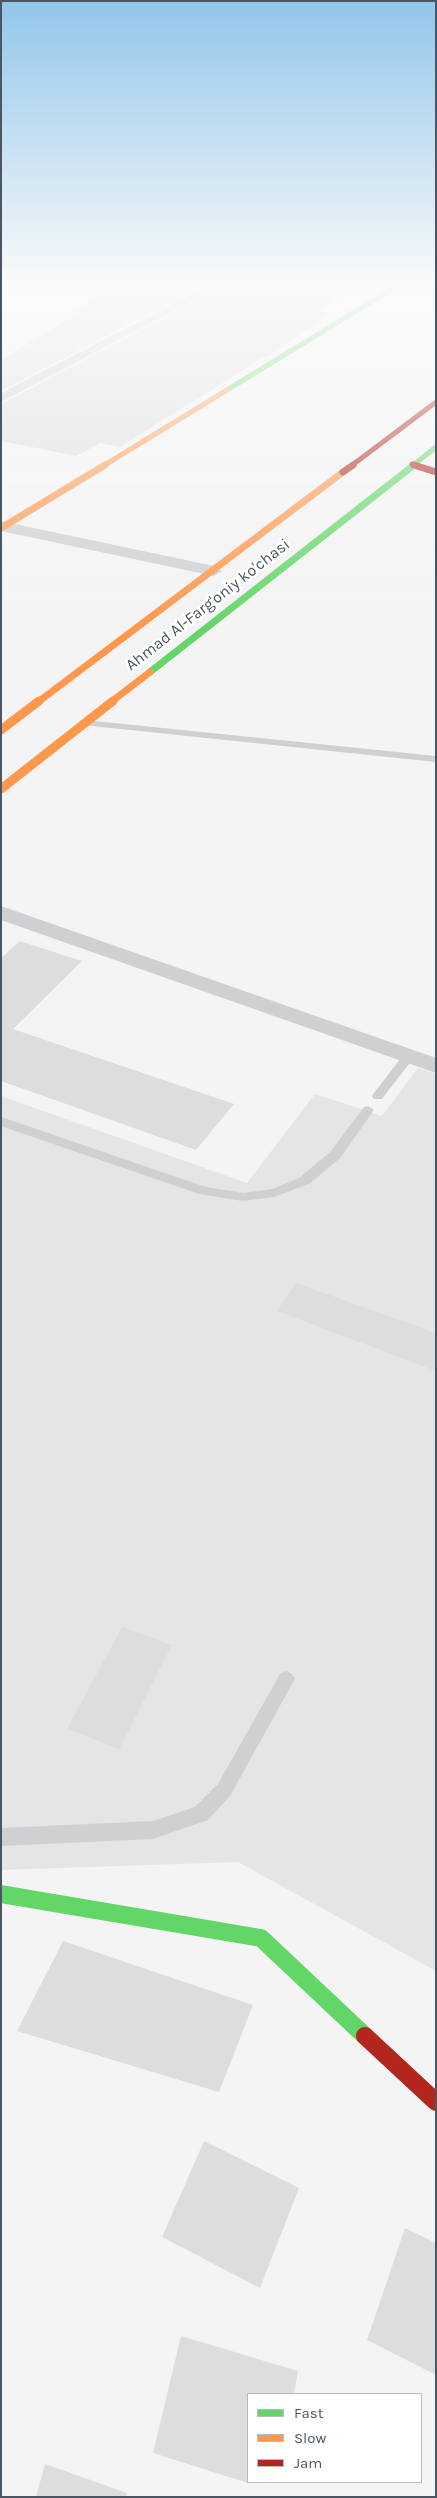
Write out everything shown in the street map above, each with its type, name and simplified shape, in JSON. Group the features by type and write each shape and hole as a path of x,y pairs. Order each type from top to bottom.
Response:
{"main road":[{"path":"2,527 216,397"},
{"name":"Ahmad Al-Farg'oniy ko'chasi","path":"1,730 436,402"},
{"name":"Ahmad Al-Farg'oniy ko'chasi","path":"1,789 436,447"},
{"path":"412,464 436,472"},
{"path":"1,1894 261,1938 436,2101"}],"street":[{"path":"2,527 214,571"},
{"path":"1,913 436,1066"}],"lane":[{"path":"85,723 436,759"},
{"path":"378,1096 408,1057"},
{"path":"1,1121 204,1191 243,1197 274,1193 304,1180 335,1155 368,1110"},
{"path":"1,1837 153,1830 201,1814 224,1790 286,1679"}],"shaded area":[{"path":"418,1068 436,1074 436,1971 238,1862 1,1870 1,1096 247,1183 315,1094 382,1116"}],"building":[{"path":"15,397 201,397 120,447 100,443 76,456 1,441 1,404"},
{"path":"20,941 82,961 13,1029 234,1104 196,1150 1,1081 1,958"},
{"path":"296,1283 436,1333 436,1371 277,1311"},
{"path":"122,1627 172,1645 119,1749 67,1729"},
{"path":"63,1941 253,2005 219,2092 17,2031"},
{"path":"204,2141 299,2188 260,2288 162,2237"},
{"path":"405,2228 436,2243 436,2375 367,2340"},
{"path":"181,2336 298,2371 294,2393 247,2393 247,2483 153,2453"},
{"path":"45,2464 127,2493 126,2497 36,2497"}],"traffic: fast":[{"path":"150,672 436,447"},
{"path":"1,1894 261,1938 365,2036"}],"traffic: slow":[{"path":"1,528 216,397"},
{"path":"1,730 343,472"},
{"path":"1,789 150,672"}],"traffic: jam":[{"path":"343,472 436,402"},
{"path":"412,464 436,472"},
{"path":"365,2036 436,2102"}]}
